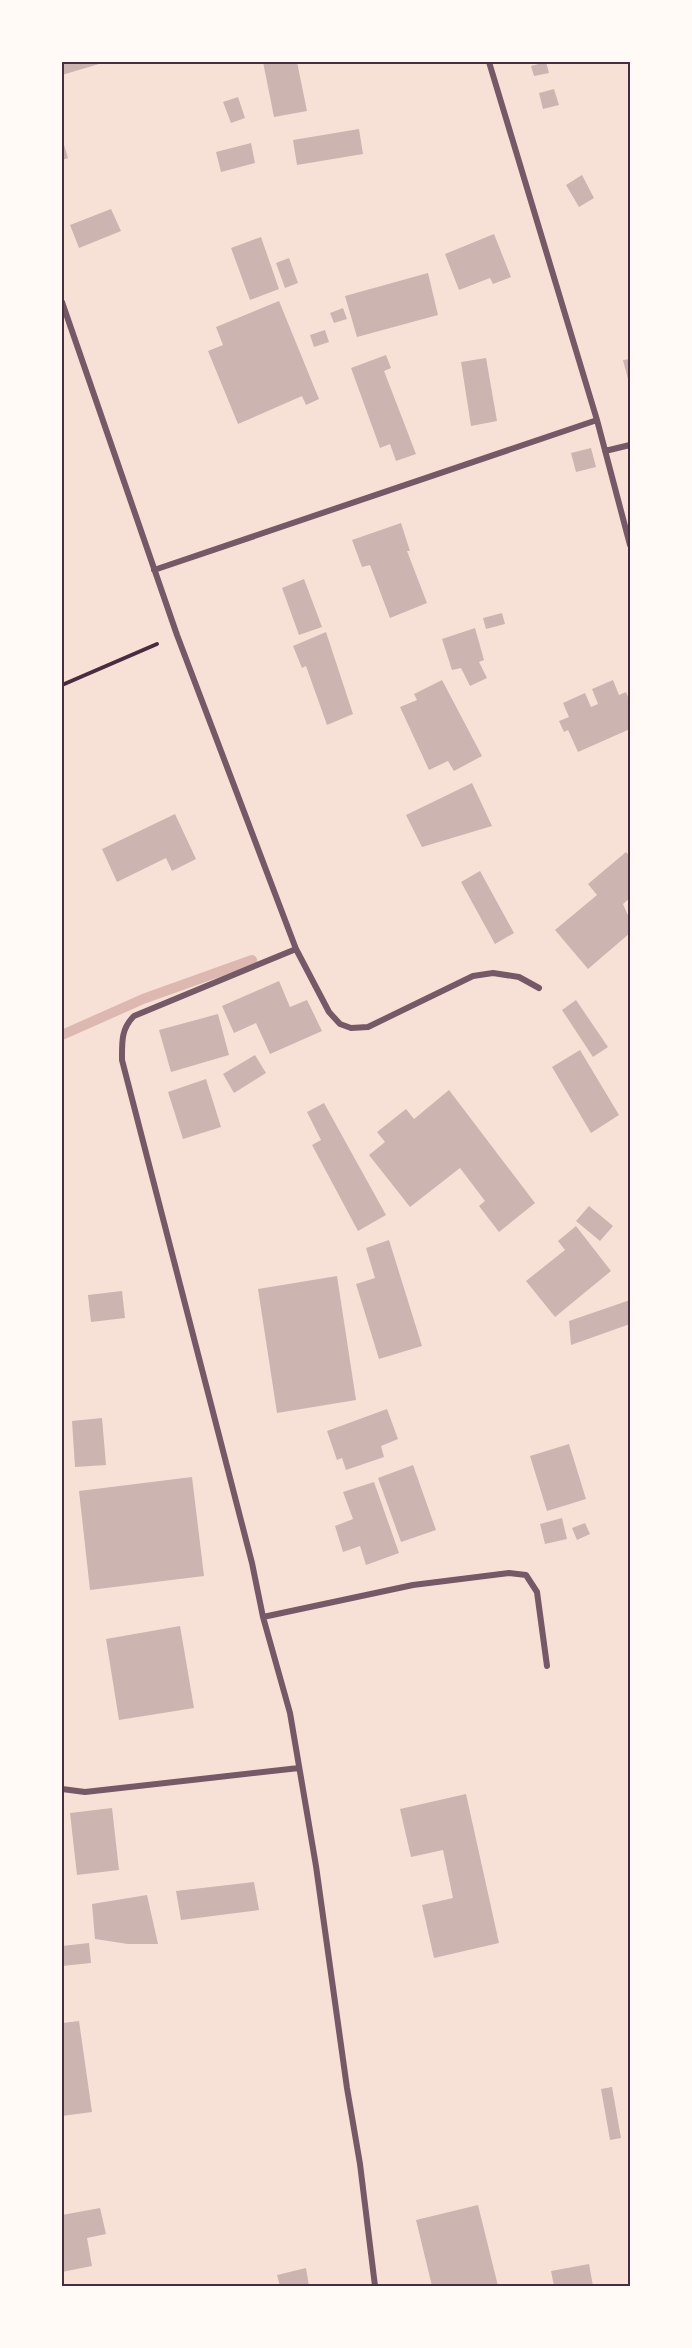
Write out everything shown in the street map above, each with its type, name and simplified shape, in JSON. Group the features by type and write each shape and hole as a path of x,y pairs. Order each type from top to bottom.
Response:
{"street":[{"path":"489,62 597,420 630,545"},
{"path":"62,302 177,635 296,949 329,1012 340,1024 351,1028 368,1027 473,976 493,973 519,977 539,988"},
{"path":"154,570 597,420"},
{"path":"606,451 630,445"},
{"path":"296,949 134,1016 125,1025 122,1036 122,1060 249,1551 263,1617 290,1713 316,1866 360,2164 375,2286"},
{"path":"263,1617 413,1585 509,1573 526,1575 537,1592 547,1666"},
{"path":"62,1789 86,1792 299,1768"}],"path":[{"path":"62,685 177,635"}],"building":[{"path":"62,62 98,62 99,64 62,75"},
{"path":"263,62 297,62 307,111 274,117"},
{"path":"546,62 549,73 534,76 531,66"},
{"path":"554,89 559,105 543,109 539,93"},
{"path":"238,97 245,118 231,123 223,102"},
{"path":"359,129 363,154 297,165 293,140"},
{"path":"62,138 68,158 62,160"},
{"path":"251,143 255,163 221,172 216,152"},
{"path":"582,175 594,198 579,207 566,185"},
{"path":"111,209 121,231 79,248 70,225"},
{"path":"494,234 511,277 493,284 490,278 459,290 445,254"},
{"path":"261,237 279,289 250,300 231,248"},
{"path":"289,258 298,283 285,288 276,263"},
{"path":"428,273 438,315 357,337 345,296"},
{"path":"279,301 319,399 306,405 302,396 238,424 208,351 223,345 216,327"},
{"path":"343,308 347,319 334,323 330,313"},
{"path":"325,330 329,342 314,347 310,335"},
{"path":"386,355 391,368 384,371 416,454 396,461 390,444 380,448 351,368"},
{"path":"486,358 497,421 471,426 461,362"},
{"path":"630,359 630,387 623,360"},
{"path":"591,448 596,467 576,472 571,453"},
{"path":"401,523 410,551 407,551 427,603 390,618 370,565 362,567 352,540"},
{"path":"304,579 322,627 299,635 282,588"},
{"path":"502,613 505,624 486,629 483,618"},
{"path":"475,628 484,660 479,662 487,678 470,686 461,668 452,670 442,639"},
{"path":"326,632 353,714 327,725 306,666 302,668 293,646"},
{"path":"442,680 482,756 454,771 448,761 429,770 400,707 417,700 414,694"},
{"path":"613,680 619,695 626,692 630,702 630,729 578,752 568,730 564,732 559,721 569,717 563,703 585,693 591,707 598,704 592,689"},
{"path":"472,783 492,826 422,847 406,815"},
{"path":"175,814 196,859 172,871 166,858 117,882 102,849"},
{"path":"626,852 630,857 630,898 623,904 630,920 630,933 588,969 555,930 597,895 588,884"},
{"path":"480,871 514,933 495,944 461,882"},
{"path":"279,981 290,1007 307,1000 322,1031 270,1054 256,1023 234,1033 222,1006"},
{"path":"576,1000 608,1047 593,1057 562,1010"},
{"path":"218,1014 229,1055 171,1072 159,1030"},
{"path":"580,1050 619,1115 591,1133 552,1067"},
{"path":"255,1055 266,1073 234,1093 223,1074"},
{"path":"206,1079 221,1127 183,1139 168,1092"},
{"path":"449,1090 535,1203 499,1232 479,1206 485,1201 460,1168 410,1207 369,1155 385,1142 377,1132 406,1109 414,1119"},
{"path":"324,1103 386,1215 358,1231 312,1145 321,1140 307,1112"},
{"path":"589,1206 613,1226 600,1241 576,1221"},
{"path":"576,1226 611,1271 555,1317 526,1281 565,1250 558,1241"},
{"path":"389,1240 422,1346 379,1359 356,1284 375,1278 366,1248"},
{"path":"337,1276 356,1400 277,1413 258,1289"},
{"path":"122,1291 125,1318 91,1322 88,1295"},
{"path":"630,1300 630,1324 571,1345 569,1321"},
{"path":"387,1409 398,1439 381,1446 384,1457 346,1470 342,1458 337,1460 327,1431"},
{"path":"102,1418 106,1465 75,1467 72,1421"},
{"path":"569,1444 586,1499 547,1511 530,1456"},
{"path":"413,1465 436,1530 401,1542 378,1478"},
{"path":"192,1477 204,1576 90,1590 79,1491"},
{"path":"374,1482 399,1553 366,1565 360,1546 343,1552 335,1526 353,1519 343,1492"},
{"path":"562,1518 567,1539 545,1544 540,1524"},
{"path":"585,1523 590,1534 577,1540 572,1528"},
{"path":"180,1626 194,1708 119,1720 106,1639"},
{"path":"466,1794 499,1943 434,1958 422,1905 453,1898 443,1850 411,1857 400,1809"},
{"path":"112,1808 119,1870 77,1875 70,1813"},
{"path":"254,1882 259,1910 181,1920 176,1891"},
{"path":"147,1895 158,1944 128,1944 95,1939 92,1904"},
{"path":"89,1943 91,1963 62,1966 62,1946"},
{"path":"79,2021 92,2112 62,2116 62,2023"},
{"path":"612,2087 621,2138 610,2140 601,2089"},
{"path":"478,2205 498,2286 432,2286 416,2220"},
{"path":"100,2208 106,2234 87,2238 92,2266 62,2272 62,2215"},
{"path":"589,2264 593,2286 554,2286 551,2271"},
{"path":"306,2268 309,2286 280,2286 277,2275"}],"waterway":[{"path":"62,1035 143,999 252,960"}]}
